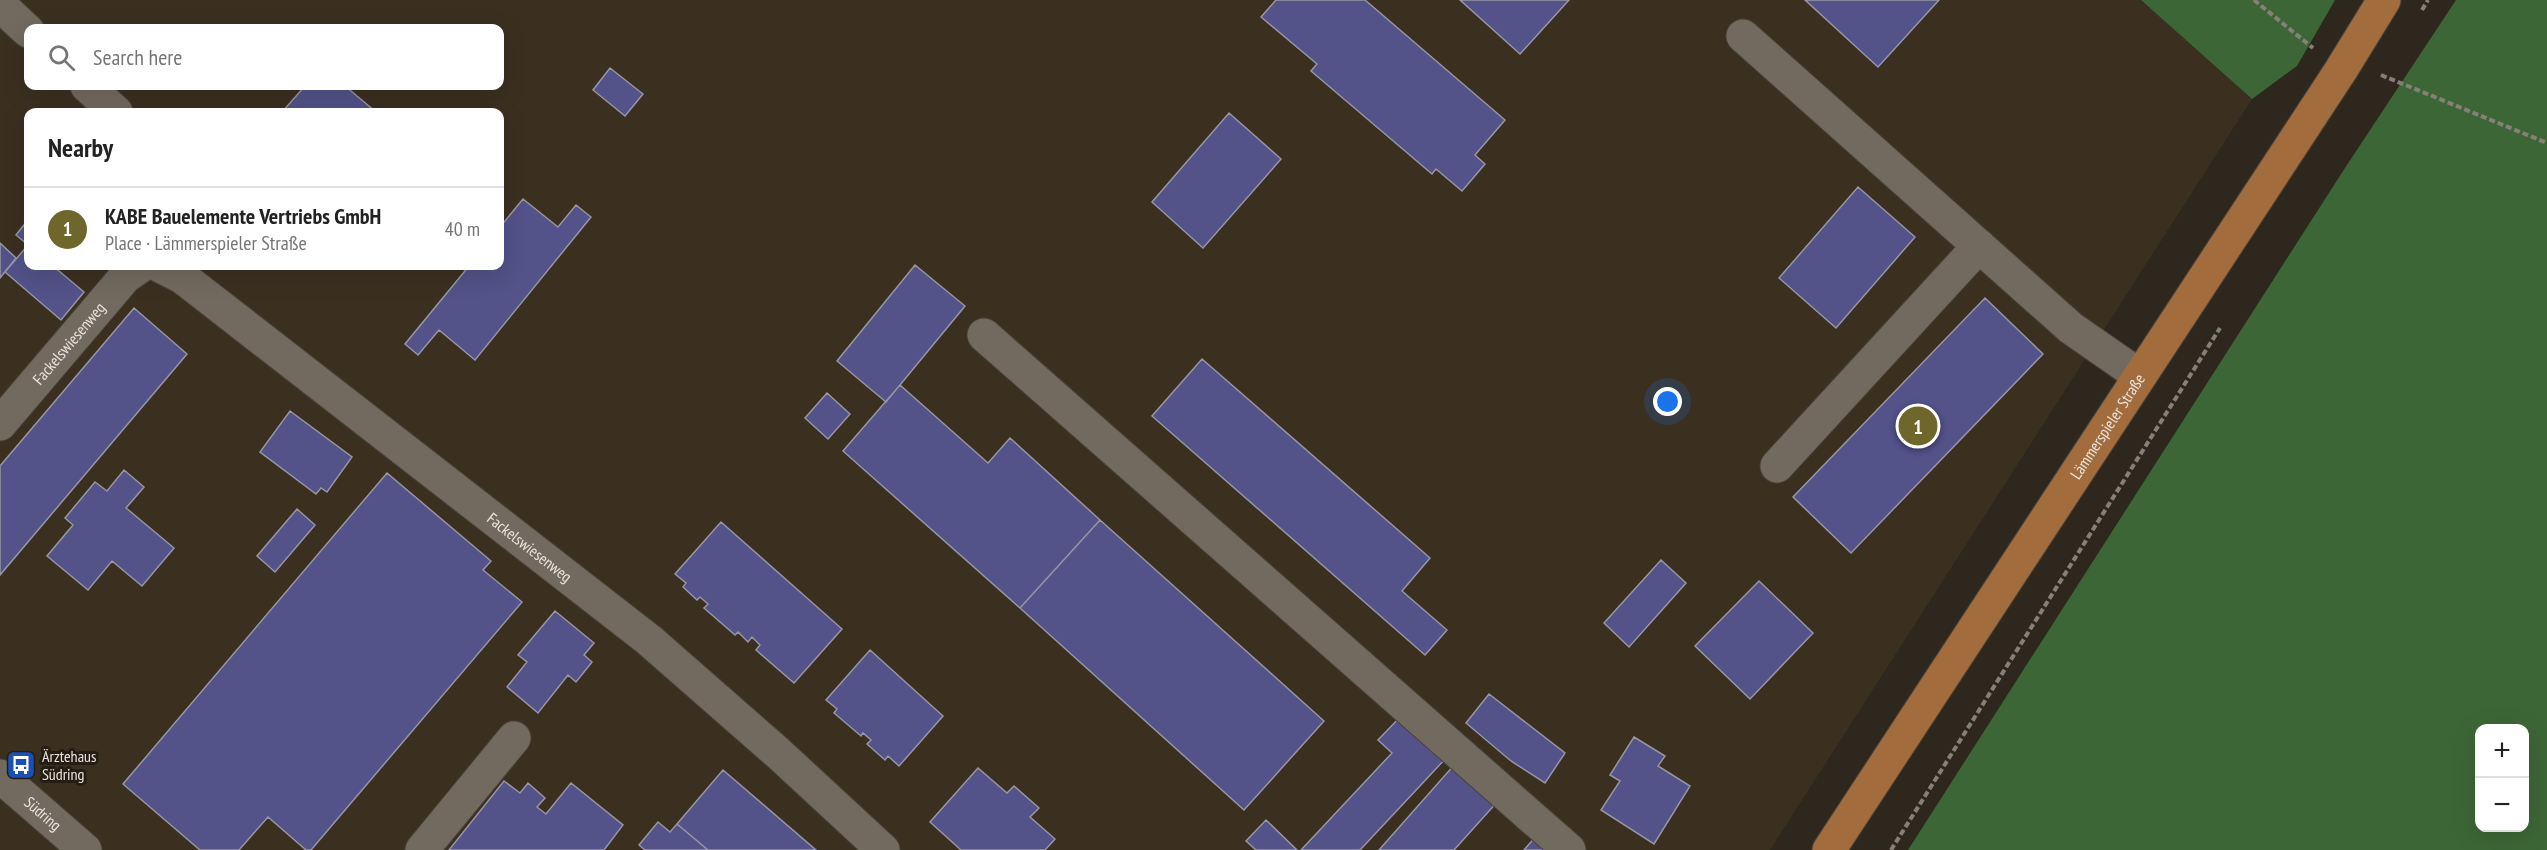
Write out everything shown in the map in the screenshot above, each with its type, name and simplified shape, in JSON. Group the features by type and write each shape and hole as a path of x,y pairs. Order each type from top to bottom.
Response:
{"main road":[{"name":"Lämmerspieler Straße","path":"1829,850 2341,70 2384,0"}],"street":[{"path":"0,5 24,27"},
{"path":"1743,36 2071,328 2140,376"},
{"path":"91,90 112,108"},
{"path":"1778,466 1979,246"},
{"name":"Fackelswiesenweg","path":"0,424 132,270"},
{"name":"Fackelswiesenweg","path":"172,270 649,640 770,746 883,850"},
{"path":"984,335 1569,850"},
{"path":"422,850 514,738"},
{"name":"Südring","path":"0,776 86,850"}],"path":[{"path":"2254,0 2341,70 2380,74 2547,142"},
{"path":"2416,19 2428,0"},
{"path":"2374,84 2386,65"},
{"path":"1891,850 2221,326"}],"shaded area":[{"path":"0,0 2141,0 2252,99 1770,850 0,850"}],"green space":[{"path":"2141,0 2335,0 2297,66 2252,99"},
{"path":"2456,0 2547,0 2547,850 1908,850 2343,171"}],"building":[{"path":"1276,0 1365,0 1505,120 1475,155 1485,164 1462,191 1436,169 1432,174 1311,71 1317,64 1261,17"},
{"path":"1460,0 1569,0 1520,54"},
{"path":"1805,0 1939,0 1878,67"},
{"path":"610,68 643,94 625,116 593,90"},
{"path":"301,90 350,90 371,108 286,108"},
{"path":"1229,113 1281,159 1203,248 1152,202"},
{"path":"1858,187 1915,237 1836,328 1779,278"},
{"path":"523,199 558,227 576,205 591,217 475,360 439,330 418,355 405,344 466,270 504,270 504,222"},
{"path":"24,225 24,242 16,235"},
{"path":"0,243 16,258 0,278"},
{"path":"24,250 24,270 58,270 84,292 61,320 5,272"},
{"path":"915,265 965,306 886,402 837,361"},
{"path":"1985,298 2043,354 1851,553 1793,497"},
{"path":"134,308 187,354 0,575 0,466"},
{"path":"1202,359 1430,558 1402,591 1447,630 1425,655 1152,416"},
{"path":"900,385 988,463 1010,438 1100,520 1020,608 843,451"},
{"path":"827,393 850,414 828,439 805,418"},
{"path":"290,411 352,457 327,492 321,488 316,494 260,452"},
{"path":"124,470 144,487 126,508 174,548 142,586 112,561 88,590 47,556 73,525 65,518 95,482 107,491"},
{"path":"387,473 491,561 483,570 522,602 311,850 306,850 268,817 239,850 200,850 123,784"},
{"path":"297,509 315,525 275,572 257,556"},
{"path":"1100,520 1324,721 1244,810 1020,608"},
{"path":"721,522 842,629 794,683 756,650 760,645 752,637 748,642 738,632 735,635 704,608 708,604 700,597 697,600 683,587 686,583 675,574"},
{"path":"1661,560 1686,583 1629,647 1604,623"},
{"path":"1759,581 1813,633 1750,699 1695,646"},
{"path":"555,611 594,643 584,655 592,662 576,682 568,675 538,713 507,687 527,662 518,655"},
{"path":"870,650 943,716 899,766 888,756 885,760 867,744 871,740 863,733 861,736 834,713 837,709 826,700"},
{"path":"1489,694 1565,753 1545,783 1511,761 1466,723"},
{"path":"1402,715 1447,757 1360,850 1301,850 1392,753 1378,740"},
{"path":"1634,737 1665,756 1658,766 1690,786 1654,844 1601,810 1620,781 1610,775"},
{"path":"1455,764 1498,801 1454,850 1379,850"},
{"path":"978,768 1007,793 1014,786 1039,808 1030,817 1055,839 1045,850 961,850 930,822"},
{"path":"723,770 816,850 708,850 677,824"},
{"path":"504,781 520,793 528,783 545,798 537,807 546,814 571,783 623,825 604,850 449,850"},
{"path":"1266,820 1297,850 1256,850 1246,841"},
{"path":"658,822 670,832 677,824 708,850 645,850 639,845"},
{"path":"1538,834 1556,850 1524,850"}],"place":[{"name":"KABE Bauelemente Vertriebs GmbH","path":"1918,426"},
{"name":"Ärztehaus Südring","path":"21,765"}]}
